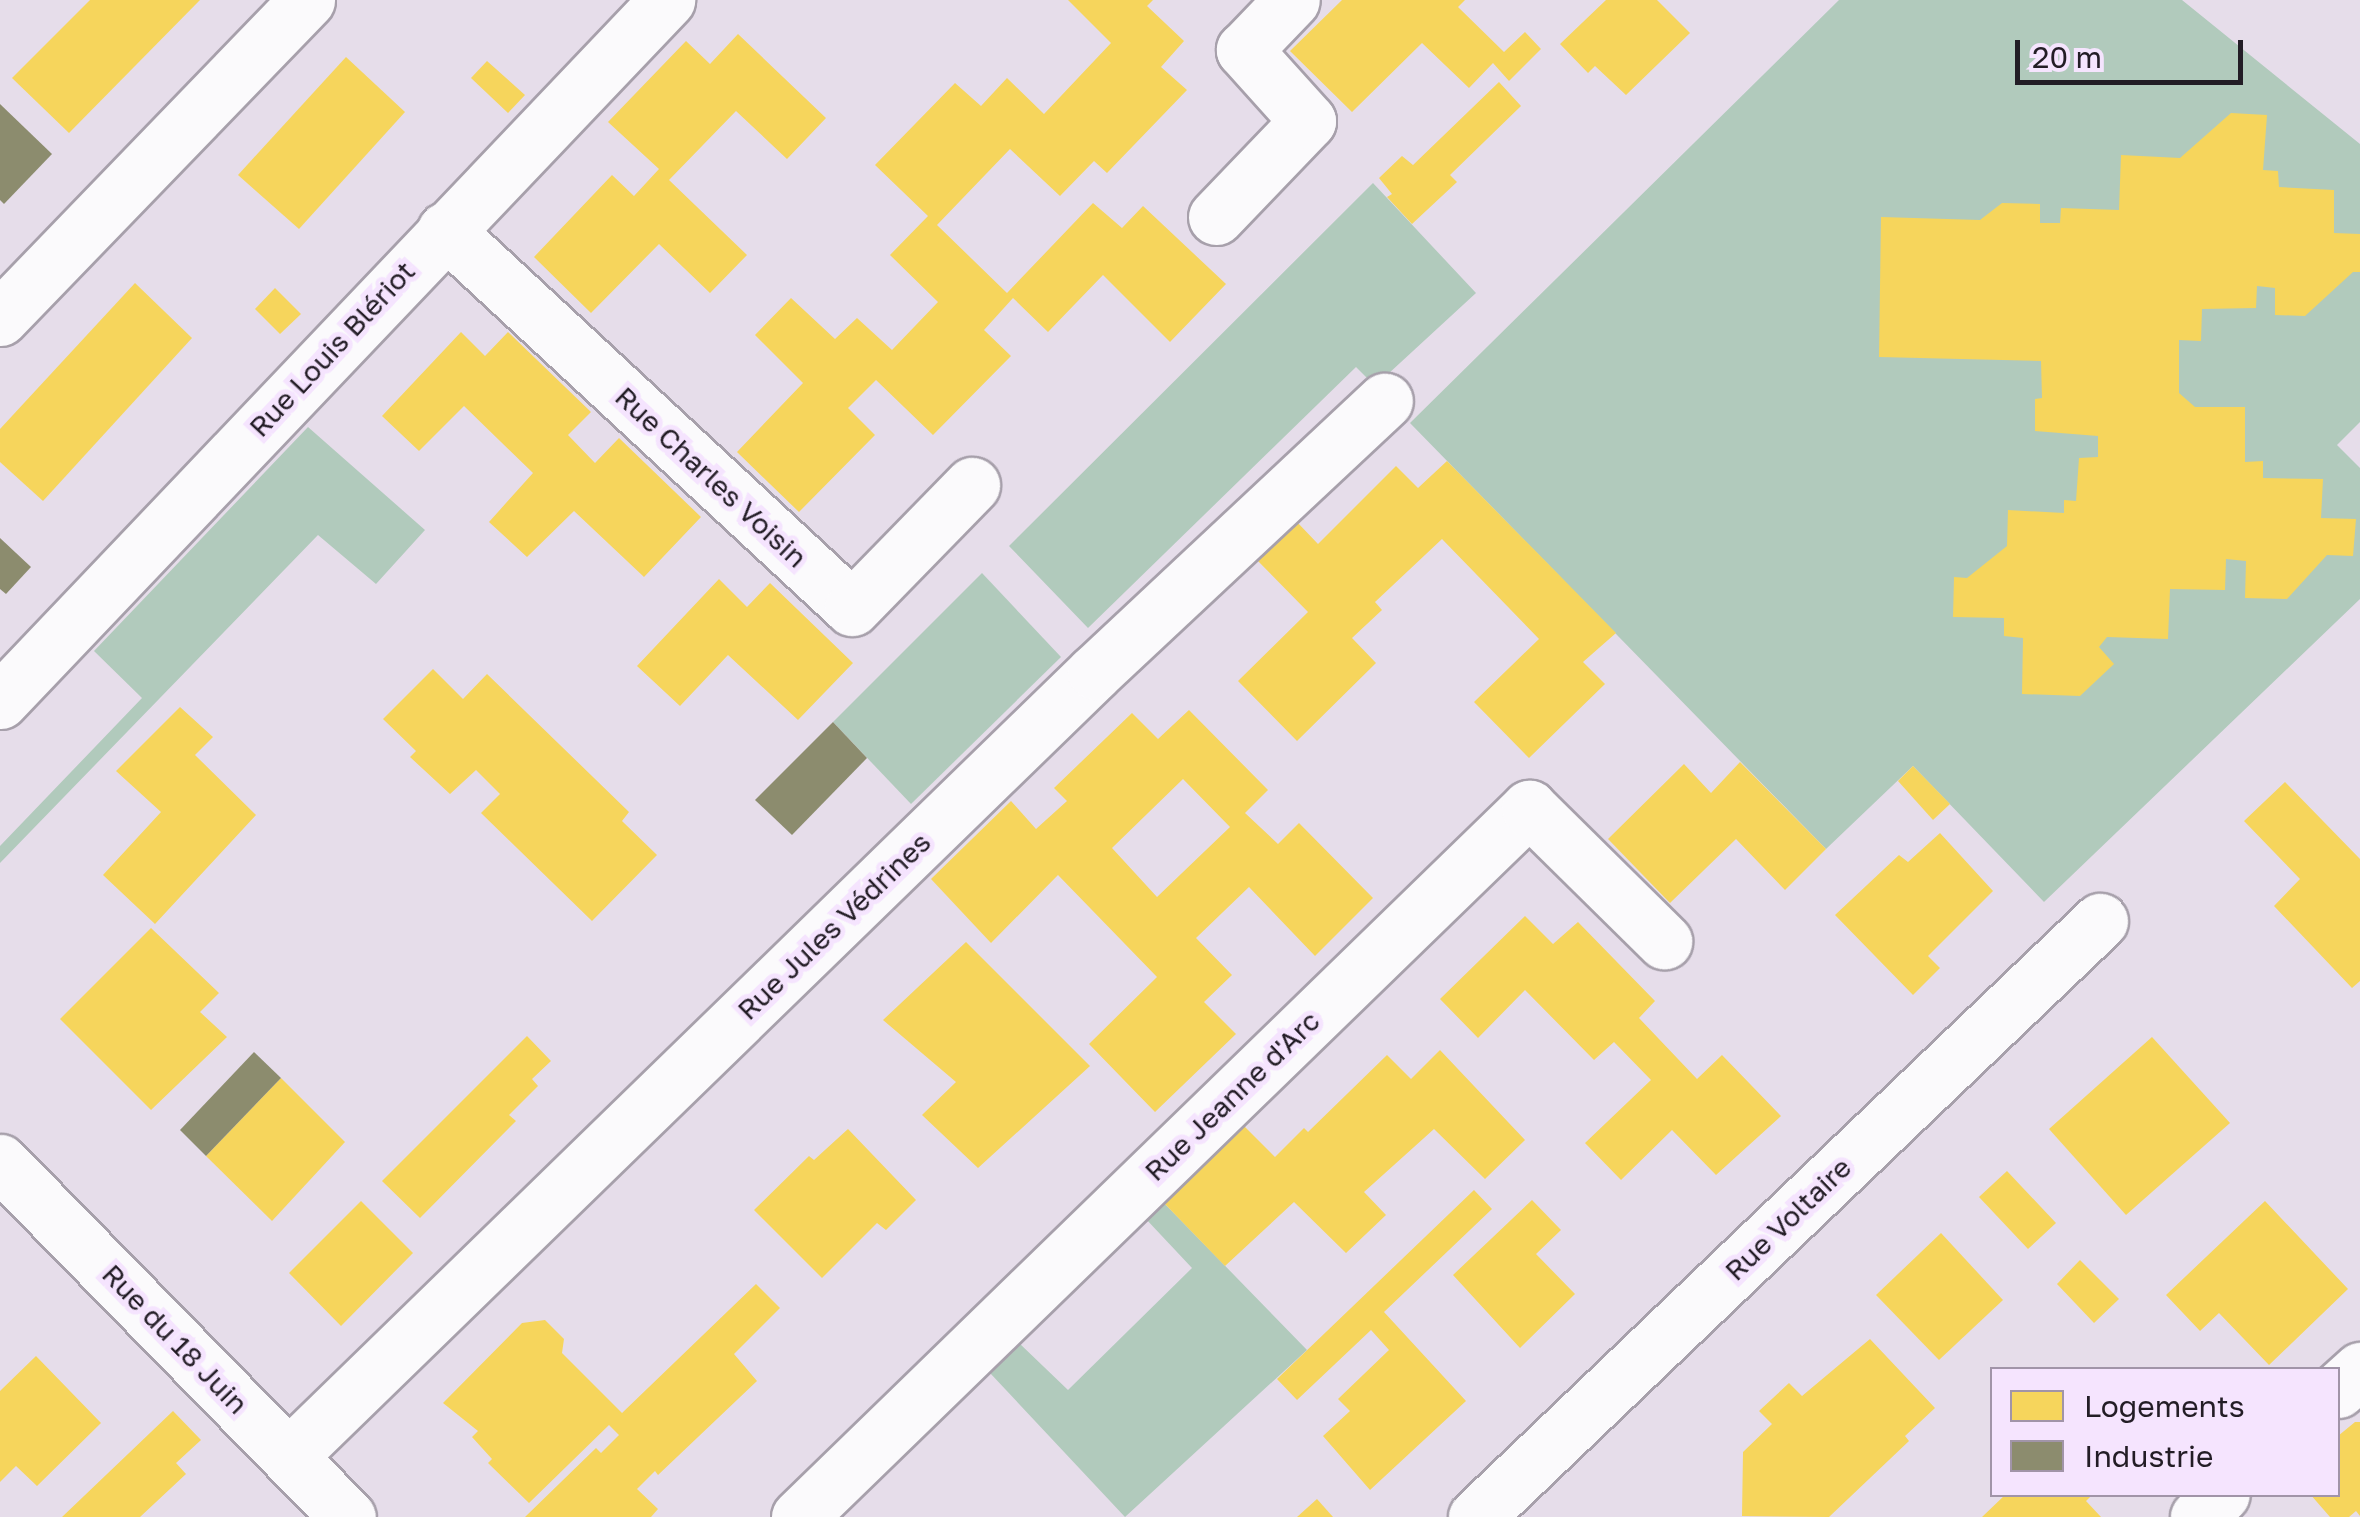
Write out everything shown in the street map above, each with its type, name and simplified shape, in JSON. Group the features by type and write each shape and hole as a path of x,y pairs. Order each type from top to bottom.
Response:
{"street":[{"path":"0,318 307,0"},
{"name":"Rue Louis Blériot","path":"0,701 667,0"},
{"path":"1216,217 1308,121 1244,50 1292,0"},
{"name":"Rue Charles Voisin","path":"445,230 852,608 972,486"},
{"name":"Rue Jules Védrines","path":"289,1456 1095,672 1385,401"},
{"name":"Rue Jeanne d'Arc","path":"800,1517 1529,808 1664,940"},
{"name":"Rue Voltaire","path":"1476,1517 2100,921"},
{"name":"Rue du 18 Juin","path":"0,1162 348,1517"},
{"path":"2340,1388 2360,1370"},
{"path":"2198,1517 2219,1497"}],"green space":[{"path":"1839,0 2182,0 2360,144 2360,422 2337,445 2360,468 2360,599 2044,902 1913,766 1826,849 1410,423"},
{"path":"1373,183 1476,293 1375,386 1356,367 1088,628 1009,546"},
{"path":"308,427 425,530 376,584 318,535 0,863 0,846 142,698 94,651"},
{"path":"982,573 1061,657 911,804 833,722"},
{"path":"1163,1202 1307,1350 1125,1517 990,1373 1019,1343 1068,1390 1192,1268 1145,1218"}],"building: Logements":[{"path":"90,0 200,0 69,133 12,78"},
{"path":"1068,0 1153,0 1147,6 1184,41 1161,67 1187,90 1107,173 1094,161 1060,196 1010,149 937,225 1007,293 1093,203 1122,228 1143,206 1226,284 1170,342 1103,275 1048,332 1013,298 984,330 1011,356 933,435 876,380 848,408 875,435 799,512 737,452 803,383 755,335 791,298 835,339 857,318 892,350 938,302 890,255 928,216 875,165 955,83 981,106 1007,78 1044,114 1111,43"},
{"path":"1342,0 1465,0 1458,7 1504,52 1525,32 1541,49 1509,81 1493,63 1469,88 1422,43 1352,112 1290,51"},
{"path":"1606,0 1657,0 1690,33 1626,95 1595,66 1588,73 1560,44"},
{"path":"738,34 826,118 787,159 736,111 669,180 747,255 710,293 659,244 591,313 534,257 612,175 634,196 659,169 608,122 686,41 710,64"},
{"path":"346,57 405,112 299,229 238,175"},
{"path":"487,61 525,95 508,113 471,78"},
{"path":"1499,82 1521,106 1450,175 1457,182 1412,224 1387,197 1392,194 1379,178 1402,156 1413,165"},
{"path":"2231,113 2267,115 2263,170 2278,171 2279,187 2334,190 2334,233 2360,234 2360,272 2353,272 2305,316 2275,315 2275,288 2257,286 2256,308 2202,309 2201,341 2179,340 2179,393 2195,407 2245,407 2245,462 2263,461 2263,478 2323,479 2321,518 2356,519 2353,556 2327,555 2287,599 2245,598 2246,561 2226,559 2225,590 2170,589 2168,639 2107,637 2099,647 2114,664 2080,696 2022,694 2023,638 2004,636 2004,618 1953,617 1954,577 1967,578 2007,546 2008,510 2064,513 2064,500 2076,501 2079,458 2098,457 2098,436 2035,431 2035,399 2042,398 2041,361 1879,357 1881,217 1980,220 2002,203 2040,204 2040,223 2060,223 2061,208 2119,210 2121,155 2180,158"},
{"path":"135,283 192,338 43,501 0,462 0,429"},
{"path":"275,288 301,314 280,334 255,309"},
{"path":"461,332 485,356 508,332 591,412 568,435 595,463 619,438 701,517 644,577 574,511 527,557 489,522 533,473 464,406 419,451 382,416"},
{"path":"1447,461 1616,633 1583,662 1605,684 1529,758 1474,702 1539,639 1442,539 1375,602 1382,610 1352,638 1376,663 1297,741 1238,681 1308,612 1257,560 1297,522 1318,544 1396,466 1418,488"},
{"path":"719,579 747,607 770,583 853,663 798,720 728,655 680,706 637,666"},
{"path":"433,669 463,699 487,674 629,812 622,821 657,855 592,921 481,813 500,794 476,770 450,794 410,757 416,751 383,719"},
{"path":"180,707 213,737 195,755 256,815 155,924 103,875 161,812 116,771"},
{"path":"1189,710 1268,790 1245,813 1278,844 1299,823 1373,898 1315,956 1249,887 1196,938 1232,975 1204,1002 1236,1034 1155,1112 1089,1044 1157,977 1058,875 991,943 931,879 1011,801 1036,829 1067,801 1054,788 1132,713 1158,739","holes":["1183,779 1230,827 1157,897 1112,848"]},
{"path":"1740,762 1826,849 1785,890 1736,839 1670,903 1608,839 1684,764 1711,793"},
{"path":"1913,766 1950,804 1933,820 1898,781"},
{"path":"2285,782 2360,859 2360,981 2352,988 2274,906 2300,879 2244,821"},
{"path":"1940,833 1993,891 1928,956 1940,968 1913,995 1835,915 1899,855 1908,862"},
{"path":"1525,916 1553,944 1578,922 1655,1001 1639,1018 1697,1079 1722,1055 1781,1116 1716,1175 1672,1130 1621,1180 1585,1143 1651,1080 1614,1042 1594,1060 1525,990 1478,1038 1440,999"},
{"path":"151,928 219,993 200,1012 227,1037 151,1110 60,1019"},
{"path":"966,942 1090,1066 978,1168 922,1115 956,1082 883,1020"},
{"path":"527,1036 551,1061 532,1079 538,1086 509,1115 516,1121 420,1218 382,1181"},
{"path":"2152,1037 2230,1123 2126,1215 2049,1129"},
{"path":"1440,1050 1525,1140 1485,1179 1434,1129 1364,1192 1386,1215 1346,1253 1294,1202 1225,1266 1163,1202 1243,1125 1275,1157 1304,1128 1308,1132 1387,1055 1411,1079"},
{"path":"281,1078 345,1142 272,1221 206,1156"},
{"path":"848,1129 916,1200 886,1230 877,1223 822,1278 754,1210 809,1156 814,1160"},
{"path":"2007,1171 2056,1223 2028,1249 1979,1197"},
{"path":"1474,1190 1492,1209 1384,1312 1466,1401 1370,1490 1323,1436 1350,1411 1338,1399 1389,1350 1371,1330 1297,1400 1277,1379"},
{"path":"1532,1200 1561,1230 1536,1254 1575,1294 1520,1348 1453,1275"},
{"path":"361,1201 413,1253 341,1326 289,1273"},
{"path":"2265,1201 2348,1289 2269,1365 2219,1313 2200,1331 2166,1295"},
{"path":"1941,1233 2003,1300 1939,1360 1876,1295"},
{"path":"2080,1260 2119,1299 2094,1323 2057,1284"},
{"path":"756,1284 780,1308 734,1354 757,1381 658,1475 655,1471 637,1489 658,1509 651,1517 525,1517 596,1448 601,1453 619,1435 609,1425 529,1503 488,1463 492,1459 472,1437 478,1431 443,1403 522,1323 545,1320 564,1339 562,1353 622,1413"},
{"path":"1870,1339 1935,1408 1905,1436 1909,1441 1829,1517 1742,1516 1743,1452 1772,1424 1759,1411 1789,1383 1802,1396"},
{"path":"36,1356 101,1423 37,1486 16,1466 0,1482 0,1391"},
{"path":"173,1411 201,1440 176,1463 186,1474 140,1517 62,1517"},
{"path":"2360,1422 2360,1516 2356,1511 2349,1517 2330,1517 2313,1497 2340,1497 2340,1434"},
{"path":"2003,1497 2090,1497 2086,1501 2101,1517 1982,1517"},
{"path":"1317,1499 1333,1517 1297,1517"}],"building: Industrie":[{"path":"0,104 52,154 4,204 0,200"},
{"path":"0,538 31,567 6,594 0,589"},
{"path":"833,722 867,758 792,835 755,800"},
{"path":"254,1052 281,1078 206,1156 180,1130"}]}
